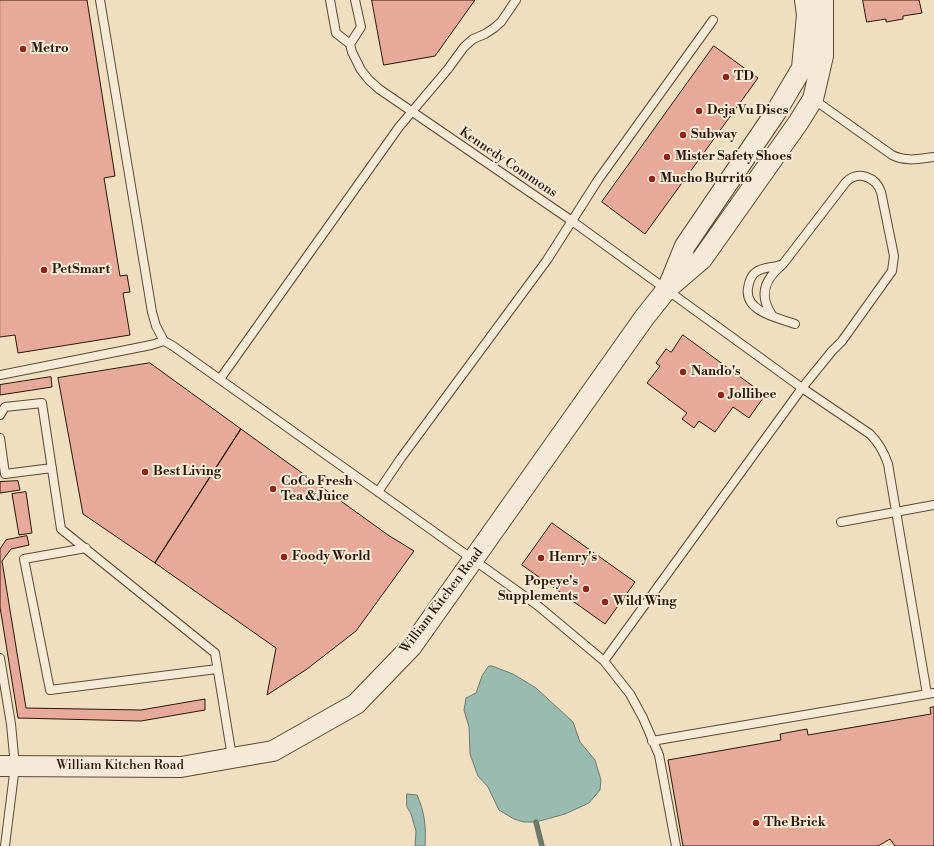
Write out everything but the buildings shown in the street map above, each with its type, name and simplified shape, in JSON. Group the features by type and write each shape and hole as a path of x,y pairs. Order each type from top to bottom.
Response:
{"street":[{"name":"William Kitchen Road","path":"667,289 685,246 776,112 802,68 807,15 805,0"},
{"name":"William Kitchen Road","path":"7,766 181,767 273,751 356,704 412,646 644,318 667,289 702,259 798,123 813,99 823,56 823,0"}],"lane":[{"path":"100,0 152,312 156,326 164,341 538,605 604,661 630,694 643,718 659,755 676,846"},
{"name":"Kennedy Commons","path":"330,0 336,33 350,44 358,65 369,80 412,112 572,221 876,440 884,453 888,464 895,512 930,693"},
{"path":"350,44 361,27 355,0"},
{"path":"220,380 283,293 385,146 448,69 464,46 473,39 494,28 516,0"},
{"path":"378,492 401,458 547,260 598,180 713,20"},
{"path":"813,99 898,158 912,160 934,157"},
{"path":"604,661 802,388 842,341 892,271 894,256 886,211 881,192 876,183 862,175 849,178 783,264 770,276 764,297 768,310 772,315"},
{"path":"783,264 777,267 761,269 756,272 753,275 747,291 750,302 761,311 795,324"},
{"path":"0,375 151,345 164,341"},
{"path":"0,415 5,407 42,403 61,529 215,653 232,758"},
{"path":"0,438 5,474 52,468"},
{"path":"841,522 934,505"},
{"path":"86,548 24,558 50,690 217,669"},
{"path":"0,658 11,724 7,766 5,846"},
{"path":"652,741 930,693"}],"water":[{"path":"489,666 513,674 536,688 573,722 580,742 595,760 601,780 600,790 589,803 565,814 536,822 524,822 514,819 499,810 488,787 478,776 470,754 469,727 464,710 466,698 476,693 482,676"},
{"path":"407,794 417,795 420,802 424,820 425,846 415,846 416,831 411,814 407,807"}],"waterway":[{"path":"536,822 542,846"}],"place":[{"name":"Metro","path":"23,49"},
{"name":"TD","path":"726,77"},
{"name":"Deja Vu Discs","path":"699,111"},
{"name":"Subway","path":"683,135"},
{"name":"Mister Safety Shoes","path":"667,157"},
{"name":"Mucho Burrito","path":"652,179"},
{"name":"PetSmart","path":"44,270"},
{"name":"Nando's","path":"683,372"},
{"name":"Jollibee","path":"721,395"},
{"name":"Best Living","path":"145,472"},
{"name":"CoCo Fresh Tea & Juice","path":"273,489"},
{"name":"Foody World","path":"284,557"},
{"name":"Henry's","path":"541,558"},
{"name":"Popeye's Supplements","path":"586,589"},
{"name":"Wild Wing","path":"605,602"},
{"name":"The Brick","path":"756,823"}]}
